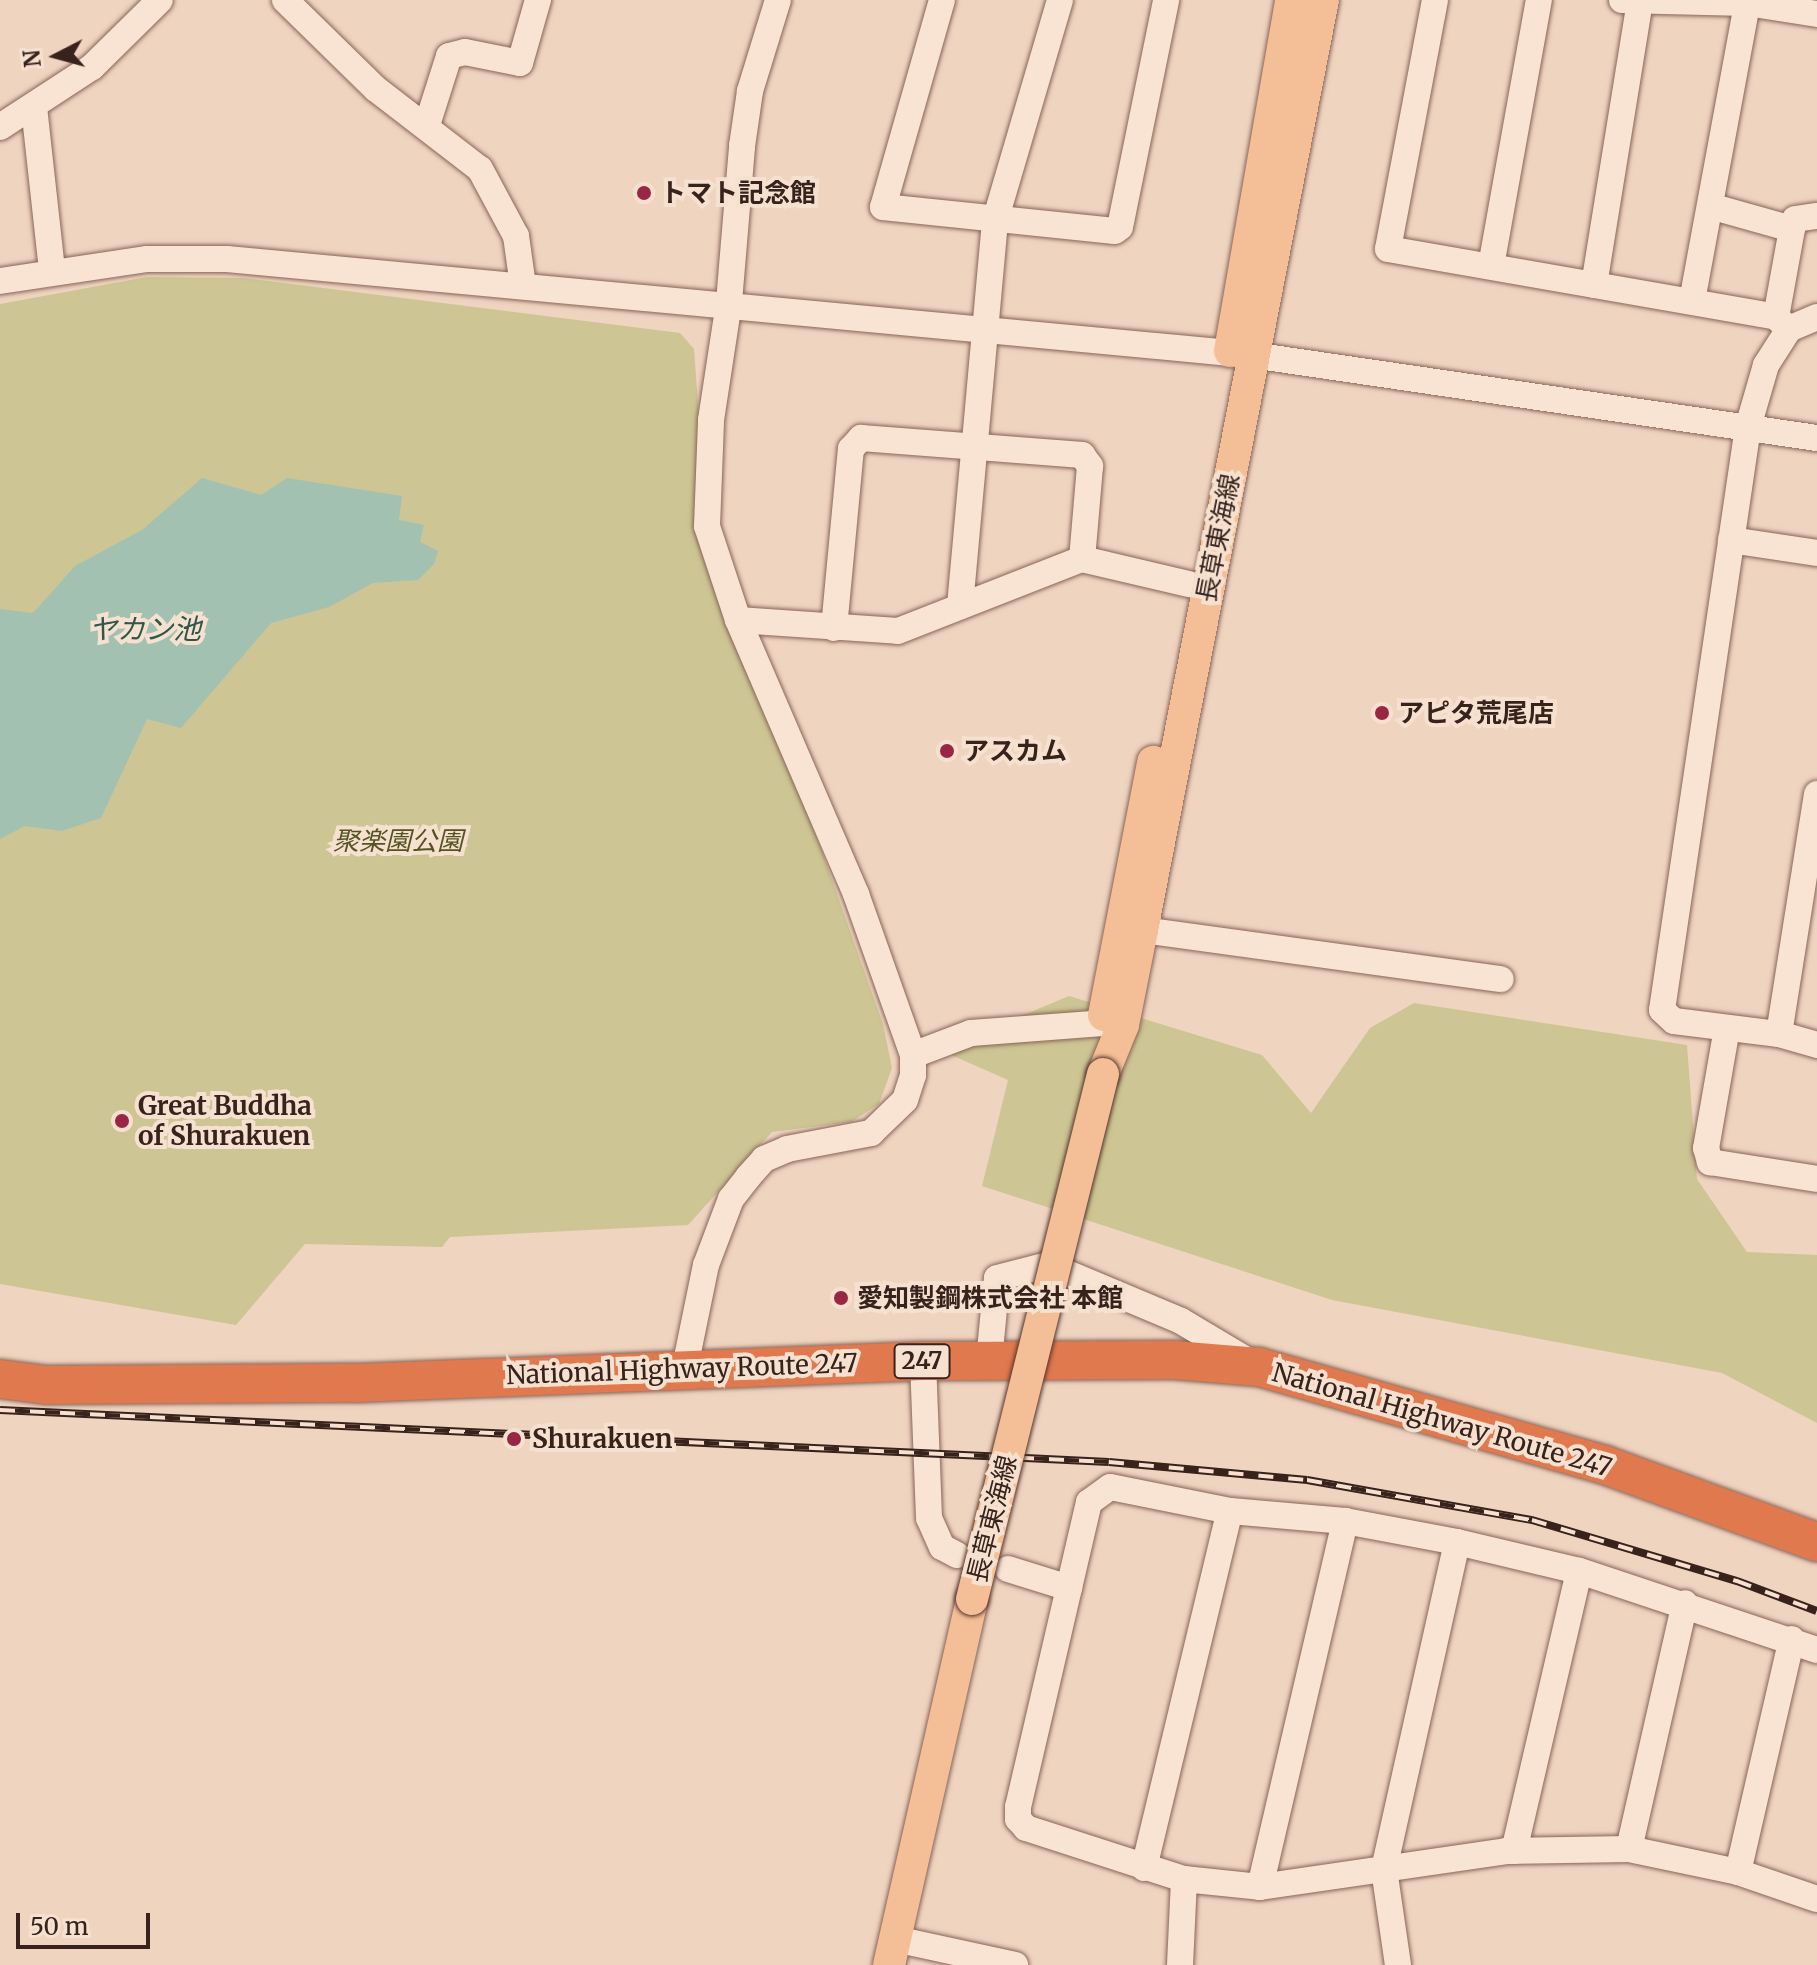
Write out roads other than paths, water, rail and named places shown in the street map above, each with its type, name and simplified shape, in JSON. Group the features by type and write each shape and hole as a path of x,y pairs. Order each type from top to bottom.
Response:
{"highway":[{"name":"National Highway Route 247","path":"0,1379 47,1385 357,1383 685,1367 923,1361 1174,1360 1259,1367 1605,1465 1817,1542"}],"main road":[{"name":"長草東海線","path":"892,1952 972,1599 1103,1074 1123,1025 1241,354 1291,0"},
{"name":"長草東海線","path":"1103,1074 1103,1023 1189,584 1323,0"}],"street":[{"path":"0,127 92,67 160,0"},
{"path":"285,0 376,89 427,125 480,169 516,236 523,286"},
{"path":"427,125 449,56 465,52 520,63 538,0"},
{"path":"685,1367 706,1265 731,1199 764,1159 787,1149 871,1133 905,1100 913,1055 856,894 738,620 707,526 711,420 729,302 747,107 778,0"},
{"path":"942,0 883,207 995,221 1120,227 1166,0"},
{"path":"960,606 988,329 995,221 1060,0"},
{"path":"1435,0 1388,249 1692,301 1782,323 1817,317"},
{"path":"1491,266 1539,0"},
{"path":"1594,285 1634,1 1753,2 1817,14"},
{"path":"1692,301 1753,2"},
{"path":"34,107 52,271"},
{"path":"1710,206 1792,229"},
{"path":"1817,216 1795,219 1782,323 1748,427 1662,1010 1674,1021 1779,1034 1817,1045"},
{"path":"0,281 52,271 203,257 729,302 1241,354 1817,438"},
{"path":"834,628 855,443 861,438 1082,455 1090,466 1082,559"},
{"path":"1731,540 1817,553"},
{"path":"738,620 898,631 1082,559 1189,584"},
{"path":"1779,1034 1817,794"},
{"path":"1142,930 1501,979"},
{"path":"913,1055 971,1033 1103,1023"},
{"path":"1727,1028 1706,1148 1710,1162 1817,1179"},
{"path":"989,1361 997,1278 1048,1265 1181,1321 1259,1367"},
{"path":"923,1361 929,1518 942,1547 957,1555"},
{"path":"1817,1650 1685,1603 1579,1571 1457,1542 1345,1521 1230,1511 1121,1485 1100,1491 1089,1502 1018,1819 1026,1828 1144,1868 1184,1879 1260,1887 1514,1851 1629,1849 1738,1872 1817,1899"},
{"path":"1144,1868 1230,1511"},
{"path":"1260,1887 1345,1521"},
{"path":"1398,1965 1384,1869 1457,1542"},
{"path":"1008,1569 1069,1588"},
{"path":"1514,1851 1579,1571"},
{"path":"1629,1849 1685,1603"},
{"path":"1738,1872 1792,1639"},
{"path":"1180,1965 1184,1879"},
{"path":"892,1952 1015,1965"}],"water":[{"name":"ヤカン池","path":"202,478 261,495 287,478 402,496 399,520 424,525 420,542 438,551 434,564 418,580 373,583 329,607 271,623 181,728 147,719 101,818 62,831 25,826 0,839 0,609 33,613 75,566 142,530"}],"railway":[{"path":"0,1410 1109,1462 1307,1480 1532,1520 1737,1581 1817,1611"}],"place":[{"name":"トマト記念館","path":"644,193"},
{"name":"アピタ荒尾店","path":"1382,713"},
{"name":"アスカム","path":"947,751"},
{"name":"Great Buddha of Shurakuen","path":"122,1121"},
{"name":"愛知製鋼株式会社 本館","path":"841,1298"},
{"name":"Shurakuen","path":"514,1439"}],"park label":[{"name":"聚楽園公園","path":"398,841"}]}
